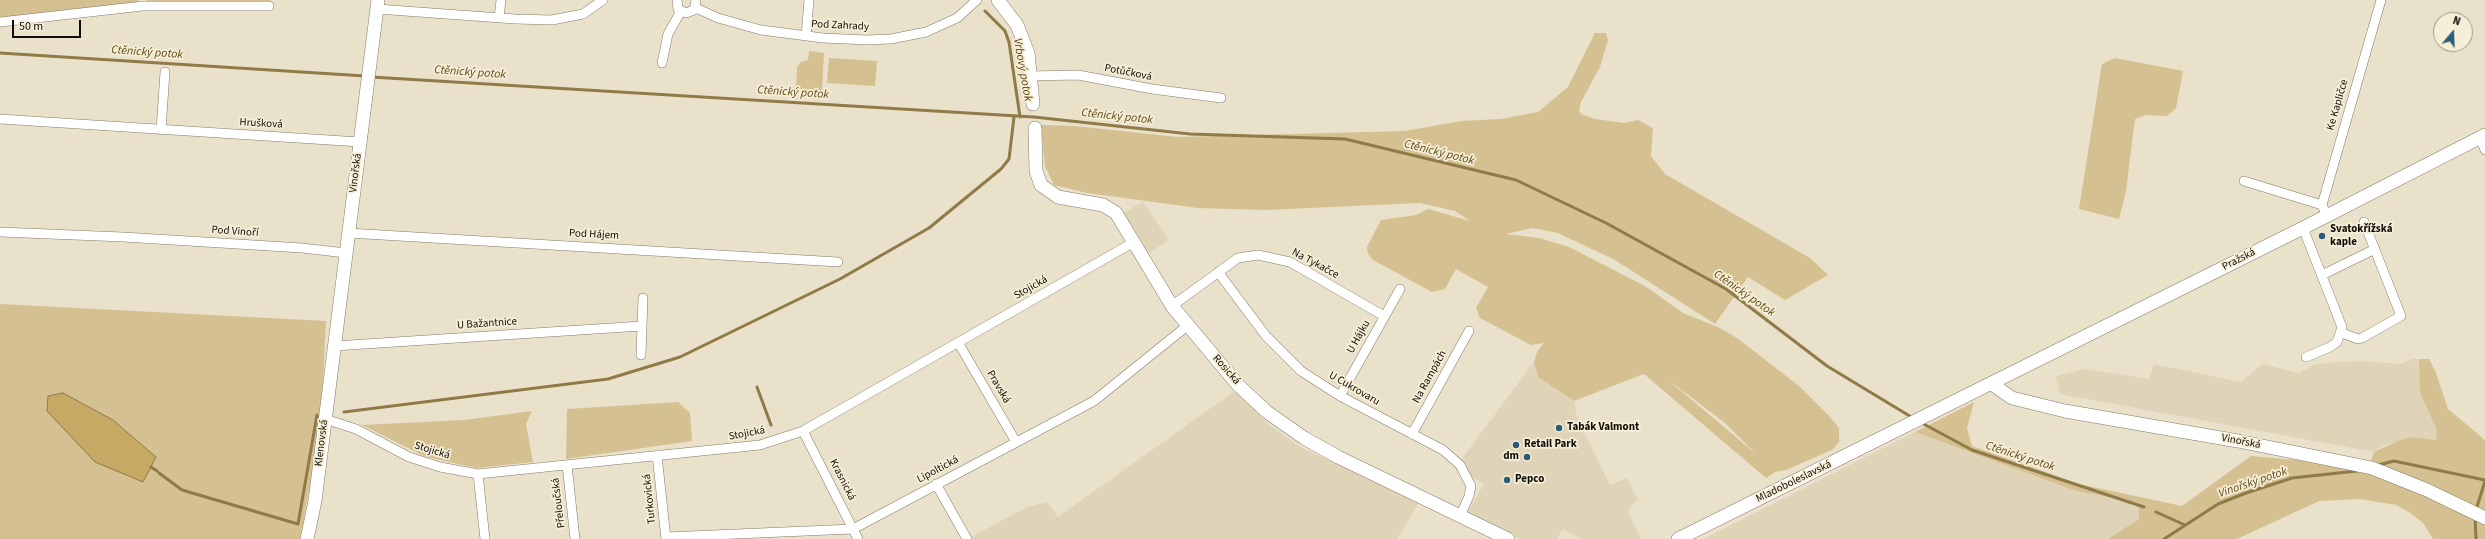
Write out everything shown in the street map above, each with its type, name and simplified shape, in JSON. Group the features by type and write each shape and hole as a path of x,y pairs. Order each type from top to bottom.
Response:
{"street":[{"path":"499,18 501,0"},
{"path":"377,4 499,18 562,19 583,14 603,0"},
{"path":"677,0 677,6 680,11 689,13 696,4"},
{"path":"806,36 809,0"},
{"name":"Pod Zahrady","path":"696,4 718,18 743,25 806,36 867,40 910,36 926,32 957,18 977,0"},
{"path":"998,0 1017,25 1028,53 1033,104"},
{"name":"Ke Kapličce","path":"2325,210 2381,0"},
{"name":"Vinořská","path":"334,346 377,4"},
{"path":"0,22 143,6 269,6"},
{"path":"662,63 668,34 680,11"},
{"path":"161,130 165,72"},
{"name":"Potůčková","path":"1030,76 1078,75 1152,89 1221,98"},
{"name":"Hrušková","path":"0,119 360,142"},
{"name":"Rosická","path":"1035,128 1037,176 1044,190 1058,197 1103,205 1116,213 1172,306 1187,326 1238,385 1267,412 1304,438 1461,514 1508,539"},
{"path":"2483,136 2485,150"},
{"name":"Pražská","path":"1929,415 2304,228 2325,210 2483,136"},
{"path":"2244,181 2325,210"},
{"path":"2342,333 2358,339 2362,338 2401,316 2364,222"},
{"path":"2304,228 2340,320 2342,333 2337,342 2330,347 2306,357"},
{"name":"Pod Vinoří","path":"0,232 123,237 302,248 346,253"},
{"name":"Pod Hájem","path":"348,233 838,262"},
{"name":"Stojická","path":"325,419 356,429 409,457 440,467 478,474 760,445 803,431 959,344 1134,242"},
{"path":"2322,275 2375,249"},
{"name":"Na Tykačce","path":"1172,306 1238,258 1250,255 1272,257 1290,262 1384,316"},
{"name":"U Cukrovaru","path":"1218,272 1266,336 1301,371 1340,396 1443,450 1460,465 1470,486 1469,496 1461,514"},
{"name":"U Hájku","path":"1340,396 1400,289"},
{"path":"642,355 643,298"},
{"name":"U Bažantnice","path":"334,346 642,326"},
{"name":"Lipoltická","path":"666,538 853,528 1094,401 1187,326"},
{"name":"Na Rampách","path":"1412,434 1469,331"},
{"name":"Pravská","path":"959,344 1016,442"},
{"name":"Klenovská","path":"307,539 316,501 334,346"},
{"name":"Vinořská","path":"1992,384 2012,398 2065,411 2246,442 2372,468 2485,518"},
{"name":"Mladoboleslavská","path":"1678,539 1929,415"},
{"name":"Krasnická","path":"803,431 858,539"},
{"name":"Turkovická","path":"657,456 666,538"},
{"name":"Přeloučská","path":"567,465 575,539"},
{"path":"478,474 485,539"},
{"path":"936,484 967,539"}],"shaded area":[{"path":"0,0 138,0 137,3 0,18"},
{"path":"147,0 271,0 270,3 147,6"},
{"path":"1595,33 1606,33 1608,40 1600,67 1581,102 1579,111 1581,114 1595,119 1624,123 1638,120 1653,128 1651,156 1665,174 1810,258 1828,275 1785,300 1748,277 1715,324 1615,260 1558,233 1532,228 1506,234 1539,238 1569,247 1645,286 1683,313 1720,328 1737,338 1799,386 1829,416 1839,428 1839,442 1832,450 1786,470 1775,472 1766,478 1644,374 1574,401 1538,377 1534,362 1537,352 1544,343 1531,345 1480,318 1476,308 1488,287 1456,269 1445,289 1432,292 1373,260 1368,254 1367,247 1381,220 1416,215 1428,209 1470,221 1455,211 1420,203 1265,210 1198,208 1087,193 1054,185 1045,166 1041,125 1075,126 1178,137 1405,131 1461,121 1501,119 1538,112 1568,87","holes":["1666,378 1725,423 1757,455"]},
{"path":"809,51 824,53 822,91 796,89 797,67 801,62 808,60"},
{"path":"829,58 877,61 875,86 827,83"},
{"path":"2115,58 2183,71 2176,108 2167,116 2146,115 2135,119 2126,191 2119,219 2079,209 2102,64"},
{"path":"1143,202 1169,240 1149,253 1123,213"},
{"path":"0,304 326,321 321,424 300,539 0,539"},
{"path":"2413,359 2419,359 2420,393 2437,430 2436,440 2413,437 2383,446 2374,452 2060,394 2056,376 2085,369 2149,379 2154,364 2241,382 2262,364 2299,373 2313,365 2324,363 2359,361 2400,364"},
{"path":"2419,359 2429,359 2436,373 2448,409 2485,440 2485,511 2370,463 2374,452 2400,440 2413,437 2436,440 2437,430 2420,393"},
{"path":"1534,362 1538,377 1574,401 1577,418 1610,485 1627,478 1637,499 1628,511 1641,539 1580,539 1563,529 1557,539 1520,539 1468,512 1484,484 1476,479 1463,480 1455,468"},
{"path":"1236,390 1268,424 1300,447 1420,501 1397,539 968,539 1027,507 1047,502 1058,517"},
{"path":"63,393 113,420 156,457 143,482 95,462 47,411 48,396"},
{"path":"678,402 690,413 692,441 566,459 567,409"},
{"path":"1974,402 1967,428 1972,446 2079,484 2182,506 2251,456 2307,461 2366,471 2429,497 2485,524 2485,539 2433,539 2423,523 2409,512 2396,505 2360,499 2319,501 2237,539 2108,539 2139,519 2139,503 2076,491 1915,432"},
{"path":"532,411 526,424 533,462 477,468 426,457 362,425 464,420"},
{"path":"1915,432 2076,491 2139,503 2139,519 2108,539 1703,539"}],"waterway":[{"name":"Vrbový potok","path":"985,11 1005,31 1009,42 1020,117"},
{"name":"Ctěnický potok","path":"0,53 365,76"},
{"name":"Ctěnický potok","path":"371,77 1034,117 1190,134 1345,139 1516,180 1606,223 1726,289 1827,366 1913,418"},
{"path":"344,412 608,379 680,357 840,279 929,228 1001,169 1009,159 1014,117"},
{"path":"757,387 771,425"},
{"path":"159,473 182,490 298,524 317,415"},
{"name":"Ctěnický potok","path":"1920,422 1972,450 2144,507"},
{"name":"Vinořský potok","path":"2378,465 2394,461 2485,480"},
{"path":"151,467 157,471"},
{"name":"Vinořský potok","path":"2164,539 2218,504 2246,493 2292,478 2357,471"},
{"path":"2476,510 2485,481"},
{"name":"Ctěnický potok","path":"2156,512 2185,525"},
{"path":"2475,517 2476,539"}],"place":[{"name":"Svatokřížská kaple","path":"2322,236"},
{"name":"Tabák Valmont","path":"1559,428"},
{"name":"Retail Park","path":"1516,445"},
{"name":"dm","path":"1527,457"},
{"name":"Pepco","path":"1507,480"}]}
